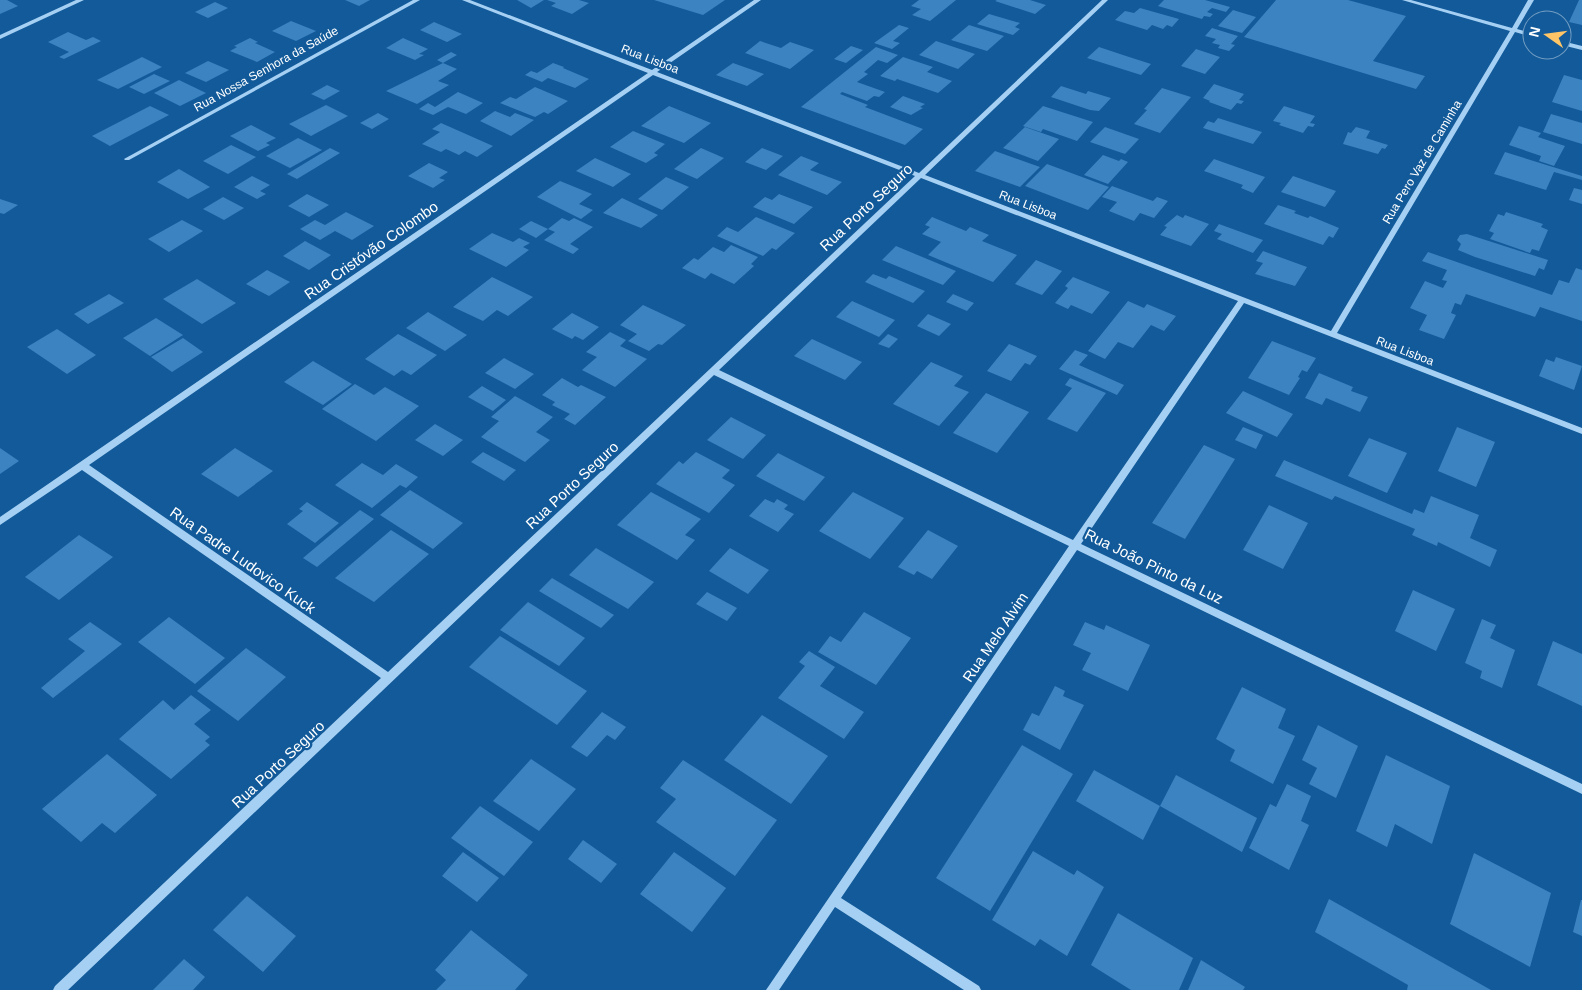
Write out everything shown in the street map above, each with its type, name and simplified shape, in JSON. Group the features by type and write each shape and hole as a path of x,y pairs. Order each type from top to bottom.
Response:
{"street":[{"path":"0,37 81,0"},
{"name":"Rua Nossa Senhora da Saúde","path":"127,159 417,0"},
{"name":"Rua Lisboa","path":"465,0 1582,431"},
{"name":"Rua Cristóvão Colombo","path":"0,522 758,0"},
{"name":"Rua Porto Seguro","path":"59,990 1104,0"},
{"path":"1405,0 1522,32"},
{"name":"Rua Pero Vaz de Caminha","path":"1332,335 1531,0"},
{"name":"Rua Melo Alvim","path":"772,990 1242,300"},
{"name":"Rua João Pinto da Luz","path":"713,371 1582,789"},
{"name":"Rua Padre Ludovico Kuck","path":"82,465 389,678"},
{"path":"834,900 974,990"}],"building":[{"path":"0,0 7,0 18,6 0,14"},
{"path":"345,0 370,0 359,6"},
{"path":"517,0 544,0 531,8"},
{"path":"547,0 579,0 589,3 572,14 551,6 556,3"},
{"path":"654,0 725,0 703,15"},
{"path":"919,0 956,0 930,21 912,15 921,9 911,6"},
{"path":"1030,0 1046,5 1035,14 995,1"},
{"path":"1164,0 1205,0 1230,7 1226,12 1212,8 1207,12 1213,14 1210,17 1204,16 1202,19 1158,6"},
{"path":"1276,0 1348,0 1406,16 1373,61 1425,76 1416,89 1244,37"},
{"path":"1579,0 1582,0 1582,25 1572,23 1572,15"},
{"path":"215,2 228,8 208,18 195,12"},
{"path":"1140,8 1179,19 1172,27 1167,25 1163,29 1152,25 1147,30 1115,20 1125,11 1134,13"},
{"path":"1233,10 1256,17 1242,33 1218,26"},
{"path":"989,14 1020,23 1015,27 1020,29 1013,35 977,24"},
{"path":"291,21 316,31 296,41 272,31"},
{"path":"434,22 462,34 447,42 420,30"},
{"path":"899,25 909,28 893,41 900,43 892,49 874,43"},
{"path":"969,25 1004,36 987,51 951,40"},
{"path":"1212,28 1238,36 1231,44 1235,45 1229,51 1218,48 1220,45 1212,43 1216,39 1205,36"},
{"path":"68,32 86,40 93,37 101,41 64,59 59,57 69,52 48,42"},
{"path":"250,38 258,42 255,43 275,52 257,62 230,51 237,47 234,46"},
{"path":"403,38 428,49 419,54 424,55 415,60 386,48"},
{"path":"760,41 781,48 790,42 814,50 790,69 745,53"},
{"path":"936,41 975,54 958,69 919,55"},
{"path":"851,46 863,50 846,63 834,59"},
{"path":"876,47 898,55 887,63 878,60 864,72 868,74 857,82 885,92 879,97 874,96 867,101 842,92 840,94 868,105 865,107 923,129 905,145 801,107"},
{"path":"1099,47 1151,64 1141,75 1087,58"},
{"path":"1196,49 1220,57 1205,74 1181,66"},
{"path":"451,52 457,55 443,63 437,60"},
{"path":"142,57 162,67 118,89 97,80"},
{"path":"903,57 933,67 927,72 952,81 938,93 897,79 895,81 880,76"},
{"path":"208,61 229,70 206,82 185,73"},
{"path":"443,63 457,69 438,81 449,85 417,104 386,91"},
{"path":"553,63 589,79 575,88 548,78 542,82 525,75 531,71 537,73"},
{"path":"733,63 764,74 747,86 716,75"},
{"path":"154,74 170,81 144,94 129,87"},
{"path":"1564,75 1582,80 1582,111 1552,102"},
{"path":"179,80 206,93 180,106 154,93"},
{"path":"1214,84 1244,94 1239,100 1244,101 1241,104 1237,103 1231,110 1209,102 1203,98"},
{"path":"327,85 340,91 324,100 311,94"},
{"path":"1061,86 1086,94 1088,91 1111,98 1099,111 1090,110 1051,97"},
{"path":"535,87 568,101 548,114 544,112 535,117 500,103 510,97 516,99"},
{"path":"1162,88 1191,97 1160,133 1134,124 1147,110 1144,109"},
{"path":"458,92 483,103 466,114 448,107 433,115 419,109 428,103 435,107"},
{"path":"903,96 925,104 920,107 923,108 911,115 890,107"},
{"path":"326,105 348,116 311,136 289,124"},
{"path":"150,106 169,115 110,146 92,136"},
{"path":"669,106 711,123 684,143 641,126"},
{"path":"1043,106 1093,122 1077,141 1043,129 1041,132 1023,126"},
{"path":"1284,106 1315,116 1310,123 1315,124 1313,127 1308,126 1303,133 1279,125 1281,123 1273,121"},
{"path":"495,111 510,117 515,113 534,120 511,136 480,121"},
{"path":"378,113 389,119 372,129 360,123"},
{"path":"1551,114 1582,123 1582,144 1543,132"},
{"path":"1218,118 1262,132 1253,144 1203,128 1208,121 1214,123"},
{"path":"441,123 493,146 477,157 465,151 459,155 446,149 441,152 422,144 440,132 432,129"},
{"path":"251,125 276,138 266,143 270,145 258,151 230,136"},
{"path":"1519,126 1541,133 1538,137 1565,146 1554,166 1539,161 1541,156 1509,145"},
{"path":"1025,127 1059,139 1038,161 1003,148"},
{"path":"1105,127 1139,139 1125,154 1090,142"},
{"path":"1356,127 1370,131 1366,138 1388,145 1385,149 1382,148 1378,154 1343,144 1348,132 1351,133"},
{"path":"633,131 665,144 654,153 658,155 646,163 610,147"},
{"path":"298,138 322,150 290,168 266,156"},
{"path":"231,145 256,157 228,174 203,161"},
{"path":"330,148 340,153 297,179 287,174"},
{"path":"701,148 724,158 697,179 674,169"},
{"path":"762,148 783,156 766,170 745,162"},
{"path":"995,151 1040,167 1020,187 975,171"},
{"path":"1505,152 1582,176 1582,180 1554,172 1546,190 1494,174"},
{"path":"1103,155 1128,162 1108,184 1084,175"},
{"path":"801,156 819,163 810,170 842,182 827,195 778,175"},
{"path":"595,158 631,174 613,187 576,171"},
{"path":"1214,159 1265,177 1253,193 1241,188 1243,185 1204,171"},
{"path":"429,163 448,172 439,178 445,180 433,188 408,176"},
{"path":"1047,164 1109,187 1088,210 1025,186"},
{"path":"179,169 210,187 188,199 157,182"},
{"path":"252,176 270,185 260,191 266,194 257,199 234,187"},
{"path":"1293,176 1336,191 1325,207 1281,192"},
{"path":"666,177 689,187 662,210 638,199"},
{"path":"560,181 592,194 579,204 593,210 581,219 537,197"},
{"path":"1112,186 1153,201 1157,197 1168,201 1154,218 1140,213 1134,221 1109,211 1117,202 1102,197"},
{"path":"1574,188 1582,190 1582,204 1569,200"},
{"path":"307,194 329,205 309,217 288,206"},
{"path":"779,194 813,207 794,224 753,207 765,197 772,200"},
{"path":"223,197 244,208 224,220 203,209"},
{"path":"622,198 658,215 641,228 603,213"},
{"path":"0,199 18,205 4,214 0,213"},
{"path":"1278,205 1296,211 1294,213 1308,218 1310,216 1339,228 1333,238 1329,236 1323,245 1264,224"},
{"path":"346,212 374,226 352,240 335,231 320,240 300,229 315,220 325,225"},
{"path":"1506,212 1543,224 1541,227 1548,230 1539,251 1532,249 1530,253 1490,239 1494,233 1489,231 1498,214 1504,216"},
{"path":"1177,215 1183,218 1185,215 1209,224 1191,246 1160,235 1167,227 1164,226"},
{"path":"756,217 795,233 776,250 772,248 763,256 717,236 727,227 738,232"},
{"path":"932,217 966,231 970,227 989,235 982,241 1017,255 993,282 928,255 941,242 922,234 930,227 925,225"},
{"path":"562,218 569,221 574,218 593,227 570,244 579,249 573,254 544,240 555,232 548,229"},
{"path":"182,220 203,231 169,252 148,239"},
{"path":"531,221 548,229 536,238 519,229"},
{"path":"1219,224 1263,240 1253,253 1217,239 1222,234 1214,231"},
{"path":"492,233 513,242 519,238 530,243 523,247 529,250 506,267 469,249"},
{"path":"1467,234 1548,260 1544,270 1539,268 1535,276 1475,257 1458,250 1461,244 1457,240 1460,235"},
{"path":"305,241 331,255 309,270 283,256"},
{"path":"731,245 758,257 751,264 754,266 734,284 711,273 705,279 682,268 694,258 698,260 713,247 724,252"},
{"path":"896,246 956,271 943,285 882,260"},
{"path":"1263,251 1307,267 1295,286 1255,274 1263,263 1256,261"},
{"path":"1428,252 1552,295 1559,280 1569,283 1576,268 1582,270 1582,321 1540,307 1535,317 1466,294 1461,305 1455,303 1451,313 1456,315 1444,339 1419,330 1427,315 1410,308 1425,281 1443,288 1447,281 1442,280 1447,270 1422,261"},
{"path":"1036,260 1062,271 1042,295 1015,284"},
{"path":"267,270 290,282 269,296 246,284"},
{"path":"873,274 886,279 889,276 925,291 913,303 865,282"},
{"path":"492,277 533,297 508,316 497,310 483,321 453,307"},
{"path":"1073,277 1110,292 1092,314 1071,305 1068,309 1055,303 1068,288 1065,286"},
{"path":"197,279 236,303 202,324 163,299"},
{"path":"109,294 124,303 88,324 74,314"},
{"path":"953,294 974,303 967,311 946,302"},
{"path":"852,301 895,320 879,337 836,317"},
{"path":"1128,301 1144,308 1147,304 1176,316 1164,331 1151,325 1133,348 1118,342 1105,359 1088,351"},
{"path":"643,305 686,325 662,345 658,344 649,351 628,341 637,334 620,325"},
{"path":"428,312 467,335 445,351 406,328"},
{"path":"572,313 599,327 583,340 575,336 572,339 552,329"},
{"path":"928,314 951,324 939,336 917,326"},
{"path":"156,318 183,335 150,356 123,338"},
{"path":"57,329 96,355 67,374 27,347"},
{"path":"610,332 626,340 620,346 647,359 615,387 582,370 597,357 586,352"},
{"path":"398,334 437,355 411,375 402,370 394,376 365,359"},
{"path":"888,334 898,339 889,348 878,344"},
{"path":"183,338 203,352 172,372 151,357"},
{"path":"812,339 862,362 845,380 794,356"},
{"path":"1272,341 1316,358 1307,372 1302,370 1298,377 1300,378 1289,395 1248,378"},
{"path":"1009,344 1037,356 1030,365 1025,363 1011,381 987,371"},
{"path":"1075,350 1088,355 1079,365 1124,385 1117,395 1059,369"},
{"path":"1556,357 1582,366 1574,390 1539,376 1546,359 1554,362"},
{"path":"504,358 534,374 515,389 485,373"},
{"path":"313,361 352,384 323,405 284,382"},
{"path":"931,362 963,376 954,386 969,392 939,426 893,404"},
{"path":"1319,373 1353,387 1351,391 1368,397 1360,412 1326,398 1322,405 1305,398"},
{"path":"562,378 578,387 581,385 606,397 575,425 564,419 570,414 552,405 555,402 542,395"},
{"path":"1070,378 1106,393 1077,432 1047,419 1072,388 1065,385"},
{"path":"355,384 374,395 385,387 419,406 376,441 322,409"},
{"path":"482,386 506,400 493,411 468,397"},
{"path":"1243,391 1293,414 1277,437 1226,413"},
{"path":"986,393 1029,412 997,453 953,433"},
{"path":"515,396 553,417 536,432 550,440 525,462 481,437 499,421 491,417"},
{"path":"731,417 766,435 743,459 707,440"},
{"path":"435,424 463,440 443,456 415,440"},
{"path":"1243,427 1263,435 1256,449 1235,440"},
{"path":"1457,427 1495,442 1476,487 1438,471"},
{"path":"1369,438 1407,453 1387,493 1348,476"},
{"path":"1204,445 1235,459 1185,539 1152,523"},
{"path":"0,448 19,461 0,474"},
{"path":"235,448 273,471 238,497 201,474"},
{"path":"483,452 516,470 504,481 471,462"},
{"path":"696,452 730,470 722,478 735,485 709,513 656,484 679,461 683,464"},
{"path":"778,453 825,477 804,501 756,476"},
{"path":"1284,460 1412,514 1414,509 1424,513 1431,496 1479,515 1470,538 1497,550 1490,567 1438,542 1437,546 1412,535 1415,529 1335,496 1332,500 1275,476"},
{"path":"362,463 383,475 396,464 418,477 406,488 400,485 372,508 335,485"},
{"path":"410,490 463,523 433,549 380,515"},
{"path":"651,492 701,519 685,535 695,540 677,560 617,525"},
{"path":"853,492 904,518 870,559 819,531"},
{"path":"765,499 774,503 777,499 788,505 784,509 794,514 778,532 749,516"},
{"path":"307,502 339,523 315,543 287,524 303,511 299,509"},
{"path":"1269,505 1308,523 1283,569 1243,550"},
{"path":"360,510 374,519 317,567 303,558"},
{"path":"391,530 429,554 374,602 335,578"},
{"path":"928,530 958,546 932,579 917,571 914,575 898,567"},
{"path":"79,535 113,557 59,600 25,577"},
{"path":"596,548 654,582 628,609 569,575"},
{"path":"730,548 769,570 748,594 709,571"},
{"path":"552,578 614,615 601,628 539,591"},
{"path":"1413,590 1455,609 1436,651 1395,631"},
{"path":"707,592 737,608 727,621 696,604"},
{"path":"528,602 585,638 559,666 500,630"},
{"path":"864,612 911,638 876,685 818,652 830,636 841,642"},
{"path":"169,617 225,658 195,684 138,642"},
{"path":"1482,619 1496,625 1490,638 1515,650 1502,688 1480,678 1482,671 1465,663"},
{"path":"90,622 122,644 53,698 41,688 85,651 68,639"},
{"path":"1085,622 1104,630 1106,625 1150,645 1128,691 1082,670 1091,653 1073,645"},
{"path":"500,636 587,691 557,725 469,667"},
{"path":"1553,641 1582,654 1582,706 1537,685"},
{"path":"246,648 286,677 238,721 197,691"},
{"path":"809,651 835,667 820,686 864,712 844,739 778,698 805,666 799,662"},
{"path":"1055,686 1065,691 1063,696 1084,705 1060,750 1023,730 1032,713 1039,716"},
{"path":"1242,687 1286,709 1278,728 1295,736 1273,784 1230,761 1235,750 1216,739"},
{"path":"191,695 211,710 194,724 210,737 205,741 210,745 171,779 119,739 163,700 174,710"},
{"path":"602,712 626,727 615,740 607,735 587,757 571,747"},
{"path":"762,715 828,756 791,804 724,760"},
{"path":"1318,725 1358,746 1336,798 1309,784 1317,768 1302,760"},
{"path":"1022,745 1073,774 990,911 936,878"},
{"path":"107,754 157,795 115,833 102,823 81,842 42,809"},
{"path":"1386,755 1450,786 1432,844 1395,824 1387,847 1356,831"},
{"path":"531,759 576,789 539,831 493,801"},
{"path":"683,760 777,820 735,876 656,822 676,799 660,788"},
{"path":"1094,770 1160,806 1143,840 1076,801"},
{"path":"1176,775 1257,818 1242,852 1160,806"},
{"path":"1287,784 1311,796 1301,821 1309,825 1289,870 1249,848 1270,804 1276,807"},
{"path":"480,806 533,842 504,876 451,838"},
{"path":"583,840 617,864 601,883 568,859"},
{"path":"1033,851 1074,875 1077,870 1104,887 1067,956 1040,939 1035,946 992,920"},
{"path":"463,852 499,878 477,902 442,876"},
{"path":"674,852 726,888 692,932 640,894"},
{"path":"1474,853 1551,893 1530,967 1450,924"},
{"path":"247,896 296,936 263,972 213,930"},
{"path":"1329,899 1491,990 1407,990 1408,985 1315,932"},
{"path":"1582,900 1582,936 1573,932"},
{"path":"1118,913 1193,958 1179,990 1131,990 1091,965"},
{"path":"471,930 528,975 515,990 436,990 446,980 435,970"},
{"path":"184,959 205,977 193,990 153,990"},
{"path":"1201,960 1245,987 1243,990 1188,990"}]}
